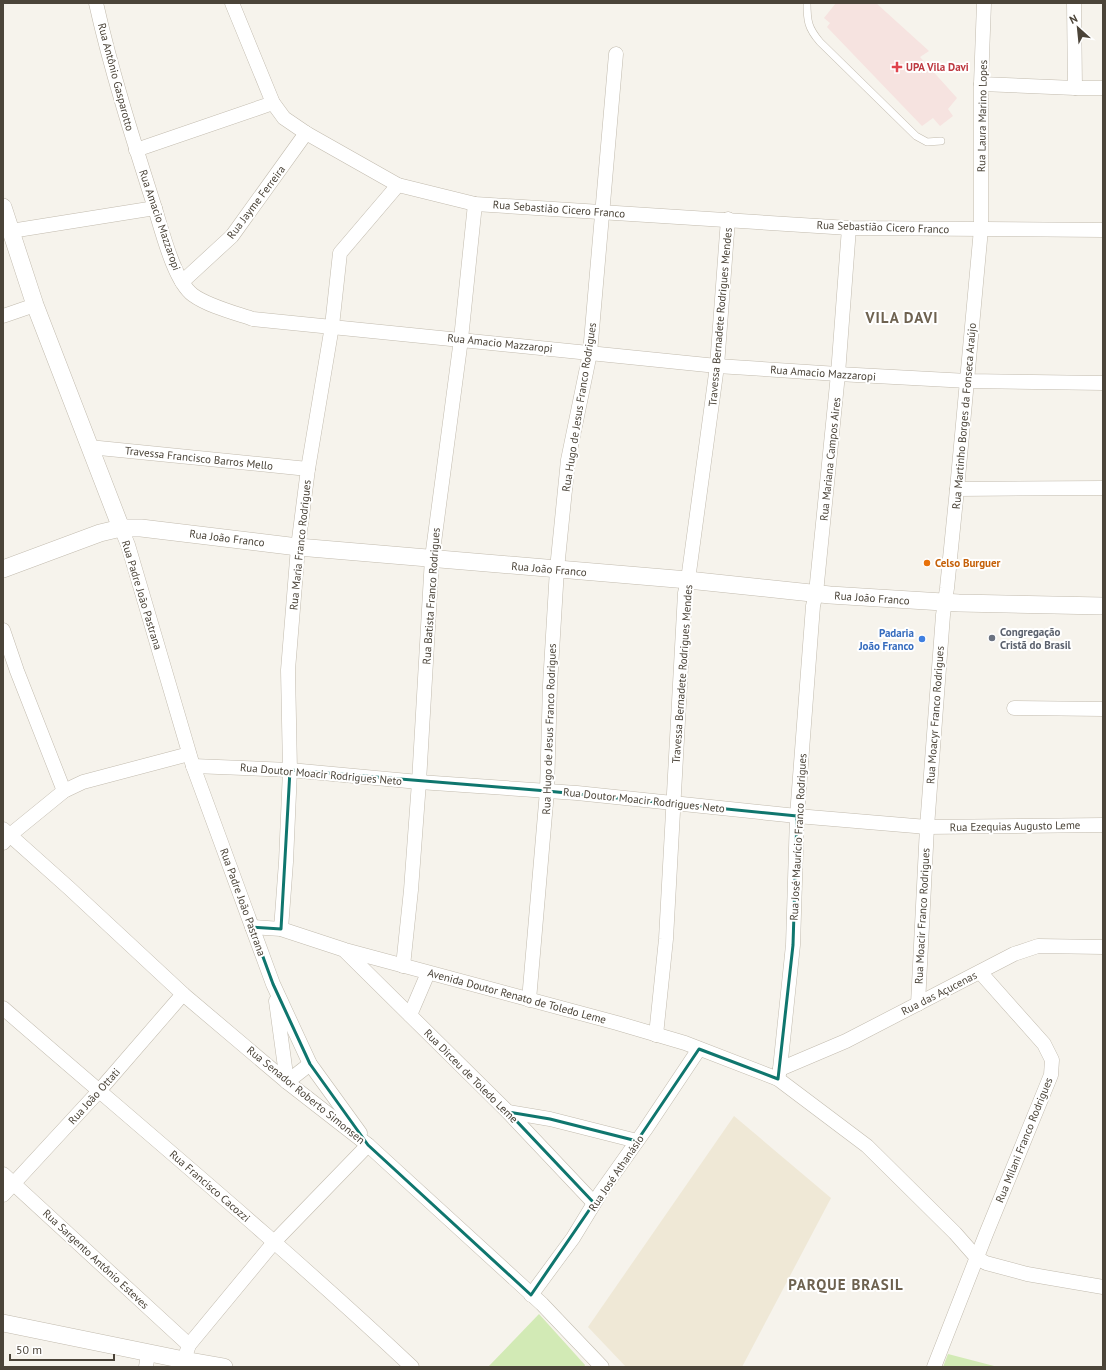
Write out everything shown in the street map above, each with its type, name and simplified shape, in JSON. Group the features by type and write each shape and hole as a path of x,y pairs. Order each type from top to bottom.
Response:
{"street":[{"name":"Rua Antônio Gasparotto","path":"96,3 106,46 136,150"},
{"name":"Rua Sebastião Cicero Franco","path":"232,3 273,103 284,118 306,133 398,185 475,204 603,213 849,228 1103,230"},
{"name":"Rua Laura Marino Lopes","path":"981,229 981,84 984,3"},
{"path":"1074,3 1074,88"},
{"name":"Rua Hugo de Jesus Franco Rodrigues","path":"529,1000 548,791 550,685 556,570 568,460 590,353 616,54"},
{"path":"981,84 1103,88"},
{"path":"136,150 273,103"},
{"name":"Rua Jayme Ferreira","path":"182,282 232,236 306,133"},
{"name":"Rua Amacio Mazzaropi","path":"136,150 171,259 182,282 193,295 220,308 253,319 717,366 968,381 1103,383"},
{"name":"Rua Maria Franco Rodrigues","path":"281,929 286,862 290,770 288,670 298,546 308,469 332,326 340,253 398,185"},
{"name":"Rua Batista Franco Rodrigues","path":"403,966 411,890 419,782 432,558 461,339 475,204"},
{"name":"Rua Padre João Pastrana","path":"3,207 35,305 128,545 191,760 274,984 310,1064 368,1144"},
{"path":"11,231 155,208"},
{"name":"Travessa Bernadete Rodrigues Mendes","path":"656,1035 666,939 685,593 717,366 728,220"},
{"name":"Rua Mariana Campos Aires","path":"816,593 838,374 849,228"},
{"name":"Rua Martinho Borges da Fonseca Araújo","path":"944,603 947,588 968,381 981,229"},
{"path":"3,316 35,305"},
{"name":"Travessa Francisco Barros Mello","path":"89,447 308,469"},
{"path":"957,489 1103,488"},
{"name":"Rua João Franco","path":"3,568 100,533 121,528 141,528 298,546 556,570 688,580 816,593 944,603 1103,606"},
{"name":"Rua José Maurício Franco Rodrigues","path":"779,1074 793,945 797,816 813,606 816,593"},
{"name":"Rua Moacyr Franco Rodrigues","path":"926,827 944,603"},
{"path":"3,630 16,671 64,791"},
{"path":"1014,708 1103,709"},
{"name":"Rua Doutor Moacir Rodrigues Neto","path":"5,836 64,791 83,782 191,760 419,782 674,802 797,816 926,827"},
{"name":"Rua Ezequias Augusto Leme","path":"926,827 1103,825"},
{"name":"Rua Moacir Franco Rodrigues","path":"918,1004 926,827"},
{"name":"Rua Senador Roberto Simonsen","path":"5,836 183,994 287,1082 368,1144 548,1310 602,1367"},
{"name":"Avenida Doutor Renato de Toledo Leme","path":"252,927 281,929 345,950 656,1035 779,1074 866,1146 955,1233 977,1258"},
{"name":"Rua das Açucenas","path":"779,1074 1014,954 1038,946 1103,947"},
{"name":"Rua Dirceu de Toledo Leme","path":"345,950 508,1112 594,1203"},
{"name":"Rua Milani Franco Rodrigues","path":"934,1367 1051,1074 1052,1060 1044,1044 980,972"},
{"path":"410,1015 428,973"},
{"name":"Rua Padre João Pastrana","path":"274,984 287,1082"},
{"name":"Rua João Ottati","path":"3,1195 99,1091 183,994"},
{"name":"Rua Francisco Cacozzi","path":"3,1008 275,1241 412,1367"},
{"name":"Rua José Athanásio","path":"531,1295 573,1238 594,1203 699,1049"},
{"path":"287,1082 310,1064"},
{"path":"508,1112 550,1118 637,1141"},
{"path":"187,1353 275,1241 368,1144"},
{"name":"Rua Sargento Antônio Esteves","path":"3,1174 14,1183 187,1353"},
{"path":"977,1258 986,1263 1027,1274 1103,1287"},
{"path":"3,1323 147,1360 187,1353 224,1367"}],"lane":[{"path":"807,3 807,21 812,32 820,42 916,136 927,142 942,141"}],"highlighted area":[{"path":"290,770 547,791 797,816 793,945 778,1079 699,1049 637,1141 550,1119 508,1112 594,1203 531,1295 368,1145 310,1064 273,984 252,927 281,929"}],"shaded area":[{"name":"UPA Vila Davi","path":"836,3 876,3 929,51 920,57 957,98 948,109 953,116 940,126 933,118 922,126 827,27 830,23 824,18"},
{"path":"734,1116 831,1198 742,1367 626,1367 588,1327"}],"green space":[{"path":"539,1314 585,1365 584,1367 488,1367"},
{"path":"948,1354 998,1367 943,1367"}],"place":[{"name":"UPA Vila Davi","path":"897,67"},
{"name":"Celso Burguer","path":"927,563"},
{"name":"Congregação Cristã do Brasil","path":"992,638"},
{"name":"Padaria João Franco","path":"922,639"}],"district":[{"name":"VILA DAVI","path":"902,317"},
{"name":"PARQUE BRASIL","path":"846,1284"}]}
